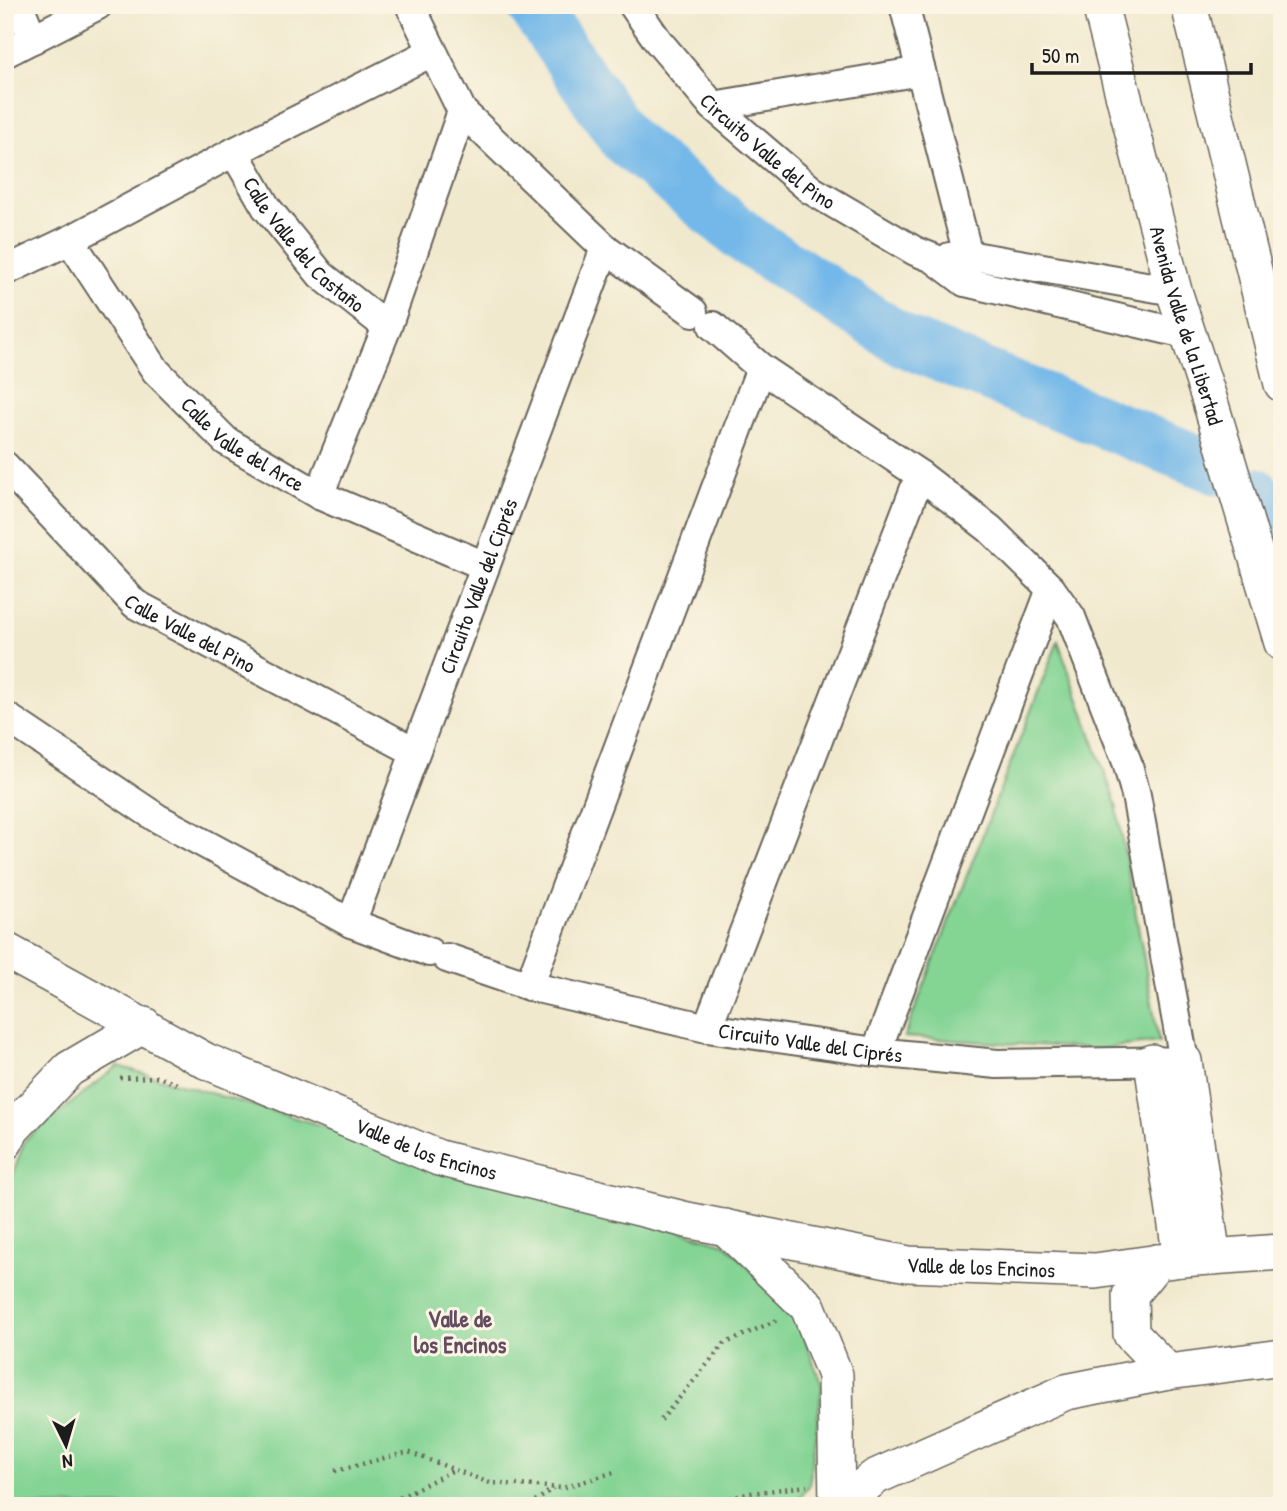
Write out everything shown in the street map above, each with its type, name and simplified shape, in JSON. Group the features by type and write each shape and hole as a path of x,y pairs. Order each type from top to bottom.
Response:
{"street":[{"path":"19,5 33,39"},
{"path":"5,53 98,5"},
{"path":"410,5 462,111 605,248 703,319 761,368 920,475 990,529 1051,589 1071,617 1128,762 1136,795 1168,1062 1184,1259 1130,1295 1131,1334 1168,1371"},
{"name":"Circuito Valle del Pino","path":"633,5 658,41 713,106 811,190 915,251 933,258 1189,335"},
{"path":"904,5 967,269"},
{"name":"Avenida Valle de la Libertad","path":"1100,5 1174,291 1282,643"},
{"path":"1189,5 1282,384"},
{"path":"5,271 432,52"},
{"path":"713,106 921,71"},
{"path":"319,495 387,327 462,111"},
{"name":"Calle Valle del Castaño","path":"234,152 266,207 321,275 387,327"},
{"name":"Calle Valle del Arce","path":"70,240 156,371 226,441 319,495 485,566"},
{"name":"Circuito Valle del Ciprés","path":"351,923 605,248"},
{"name":"Circuito Valle del Pino","path":"967,269 1174,291"},
{"path":"529,986 761,368"},
{"name":"Calle Valle del Pino","path":"5,466 135,604 414,751"},
{"path":"707,1028 920,475"},
{"path":"876,1052 1051,589"},
{"name":"Circuito Valle del Ciprés","path":"5,716 157,818 351,923 529,986 707,1028 876,1052 997,1064 1168,1062"},
{"name":"Valle de los Encinos","path":"5,950 206,1061 439,1158 725,1227 908,1264 1095,1271 1184,1259 1282,1252"},
{"path":"10,1155 12,1129 69,1069 144,1025"},
{"path":"725,1227 808,1307 835,1376 829,1499 1066,1392 1168,1371 1282,1357"}],"path":[{"path":"109,1078 158,1077 183,1086"},
{"path":"5,1187 10,1155"},
{"path":"661,1420 724,1344 784,1316"},
{"path":"335,1471 408,1452 490,1483 563,1489 618,1471"},
{"path":"390,1506 392,1501 454,1470"},
{"path":"530,1506 553,1488"},
{"path":"696,1506 751,1493 829,1499"}],"green space":[{"path":"1058,641 1116,804 1159,1042 1099,1049 904,1037"},
{"path":"118,1066 726,1244 797,1318 822,1386 809,1486 792,1506 5,1506 5,1196 25,1140"}],"waterway":[{"path":"532,5 625,140 749,241 903,341 1218,469"},
{"path":"1255,493 1279,514 1282,525"}],"district":[{"name":"Valle de los Encinos","path":"460,1331"}]}
